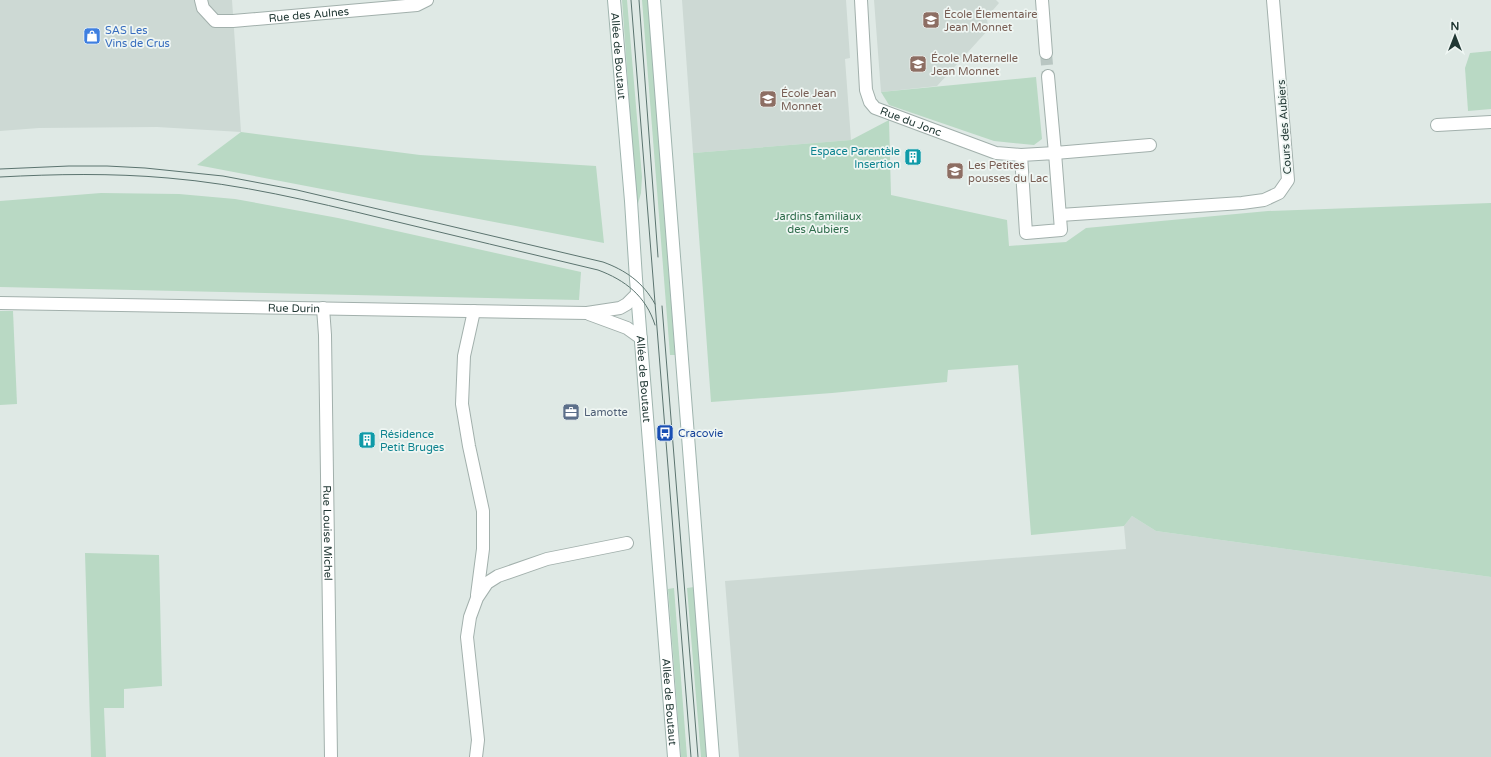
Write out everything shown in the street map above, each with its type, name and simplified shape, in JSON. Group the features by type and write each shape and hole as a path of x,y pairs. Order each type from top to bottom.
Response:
{"street":[{"name":"Rue des Aulnes","path":"202,4 215,21 233,21 416,5 427,0"},
{"name":"Allée de Boutaut","path":"614,0 674,757"},
{"path":"654,0 713,757"},
{"name":"Rue du Jonc","path":"861,0 866,90 870,102 876,108 996,153 1021,155 1150,145"},
{"path":"1042,0 1046,53"},
{"name":"Cours des Aubiers","path":"1060,215 1264,200 1279,193 1288,180 1273,0"},
{"path":"1021,155 1026,232 1061,230 1048,76"},
{"path":"1437,125 1491,122"},
{"name":"Rue Durin","path":"0,302 587,313 620,308 627,304 637,294"},
{"name":"Rue Louise Michel","path":"323,308 325,334 331,757"},
{"path":"474,311 464,356 462,404 469,446 483,511 483,549 477,598 470,617 467,637 478,740 476,757"},
{"name":"Rue Durin","path":"587,313 627,328 641,338"},
{"path":"477,598 488,583 498,576 547,559 627,543"}],"shaded area":[{"path":"0,0 232,0 241,132 157,127 39,128 0,131"},
{"name":"École Jean Monnet","path":"682,0 846,0 850,58 845,59 851,140 693,153"},
{"path":"874,0 996,0 999,3 987,17 988,30 937,86 881,92"},
{"path":"1132,516 1156,531 1491,577 1491,757 739,757 725,581 1126,549 1124,526"}],"green space":[{"path":"622,0 627,0 642,177 641,193 637,207"},
{"path":"642,0 648,0 675,355 670,355"},
{"path":"1491,51 1491,109 1468,111 1465,68 1470,53"},
{"path":"1036,77 1042,139 1034,145 994,141 889,105 881,92"},
{"name":"Jardins familiaux des Aubiers","path":"889,120 891,195 1007,220 1009,246 1066,242 1086,228 1268,211 1491,203 1491,577 1156,531 1132,516 1124,526 1031,535 1018,365 948,370 947,382 832,393 711,402 693,153 851,140"},
{"path":"241,132 420,155 596,166 604,243 197,165"},
{"path":"101,193 179,194 235,199 338,218 581,272 579,300 0,287 0,201"},
{"path":"0,311 13,311 17,404 0,405"},
{"path":"85,553 159,555 162,686 124,689 124,708 104,708 106,757 91,757"},
{"path":"694,587 707,757 701,757 687,588"},
{"path":"674,588 687,757 681,757 668,589"}],"tunnel":[{"path":"1046,53 1048,76"}],"tram line":[{"path":"631,0 691,757"},
{"path":"639,0 658,257"},
{"path":"0,169 69,166 145,168 223,176 297,190 603,262 619,269 633,278 645,289 655,304"},
{"path":"0,177 84,174 168,178 222,184 328,205 598,270 626,284 633,290 646,306 655,325"},
{"path":"662,306 698,757"}],"place":[{"name":"École Élementaire Jean Monnet","path":"931,20"},
{"name":"SAS Les Vins de Crus","path":"92,36"},
{"name":"École Maternelle Jean Monnet","path":"918,64"},
{"name":"École Jean Monnet","path":"768,99"},
{"name":"Espace Parentèle Insertion","path":"913,157"},
{"name":"Les Petites pousses du Lac","path":"955,171"},
{"name":"Lamotte","path":"571,412"},
{"name":"Cracovie","path":"665,433"},
{"name":"Résidence Petit Bruges","path":"367,440"}]}
